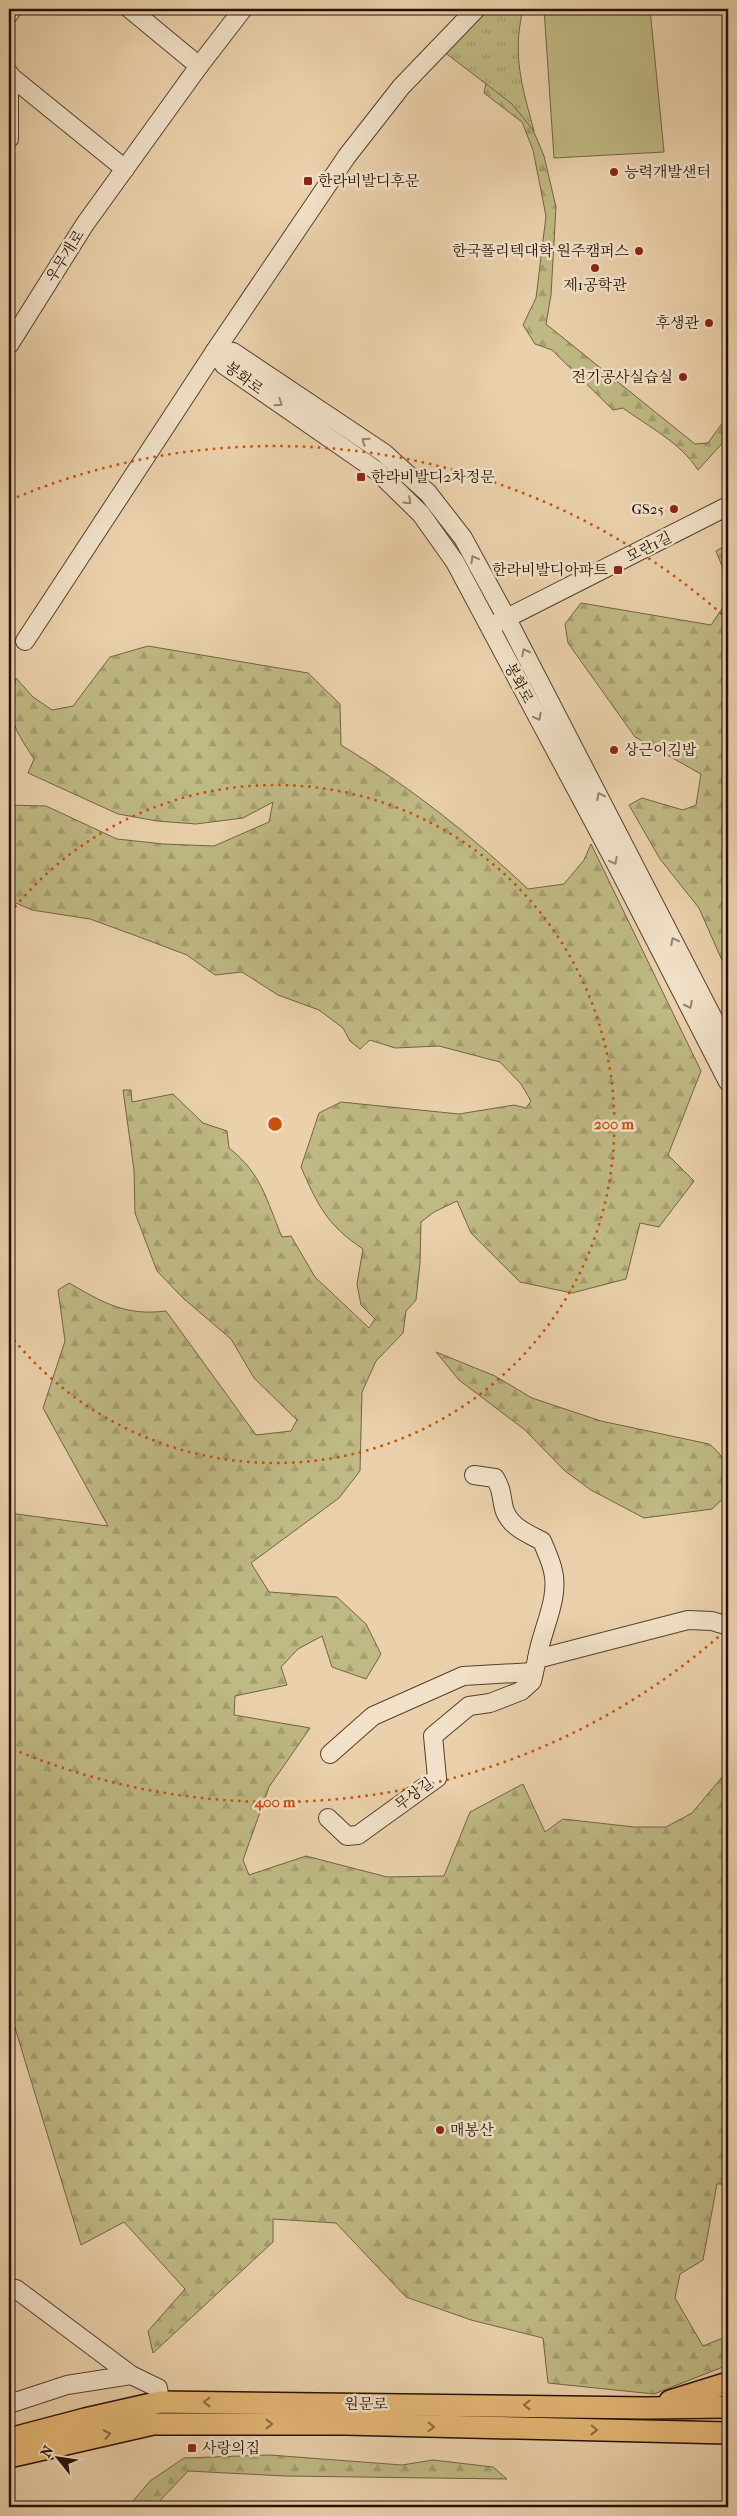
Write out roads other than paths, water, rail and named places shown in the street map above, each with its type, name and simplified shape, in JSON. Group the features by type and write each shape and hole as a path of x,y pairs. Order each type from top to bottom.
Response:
{"main road":[{"path":"646,2408 728,2383"},
{"name":"원문로","path":"9,2440 85,2419 160,2402 646,2408 728,2407"},
{"name":"원문로","path":"9,2457 153,2424 344,2424 728,2433"}],"street":[{"path":"9,14 12,9"},
{"path":"130,9 199,66"},
{"name":"우무개로","path":"9,344 85,224 199,66 243,9"},
{"path":"25,641 215,351 347,156 401,87 476,9"},
{"path":"9,74 125,170"},
{"path":"9,74 9,139"},
{"name":"봉화로","path":"215,351 233,352 384,453 428,493 463,538 506,617 728,1047"},
{"name":"봉화로","path":"215,351 224,365 376,471 421,514 455,562 614,860 728,1082"},
{"name":"모란1길","path":"490,628 506,617 728,506"},
{"name":"무상길","path":"328,1818 347,1836 358,1835 437,1778 432,1736 469,1706 490,1703 521,1691 532,1681 540,1640 550,1608 554,1572 542,1541 518,1528 507,1517 503,1506 503,1491 495,1478 474,1475"},
{"path":"330,1754 373,1716 463,1676 536,1666 688,1620 712,1621 728,1626"},
{"path":"16,2289 131,2375 158,2388 160,2402"},
{"path":"9,2404 67,2385 131,2375"}],"place":[{"name":"능력개발샌터","path":"614,172"},
{"name":"한라비발디후문","path":"308,181"},
{"name":"한국폴리텍대학 원주캠퍼스","path":"639,251"},
{"name":"제1공학관","path":"595,268"},
{"name":"후생관","path":"709,323"},
{"name":"전기공사실습실","path":"683,377"},
{"name":"한라비발디2차정문","path":"361,477"},
{"name":"GS25","path":"674,509"},
{"name":"한라비발디아파트","path":"618,570"},
{"name":"상근이김밥","path":"614,750"},
{"name":"매봉산","path":"440,2130"},
{"name":"사랑의집","path":"192,2448"}]}
